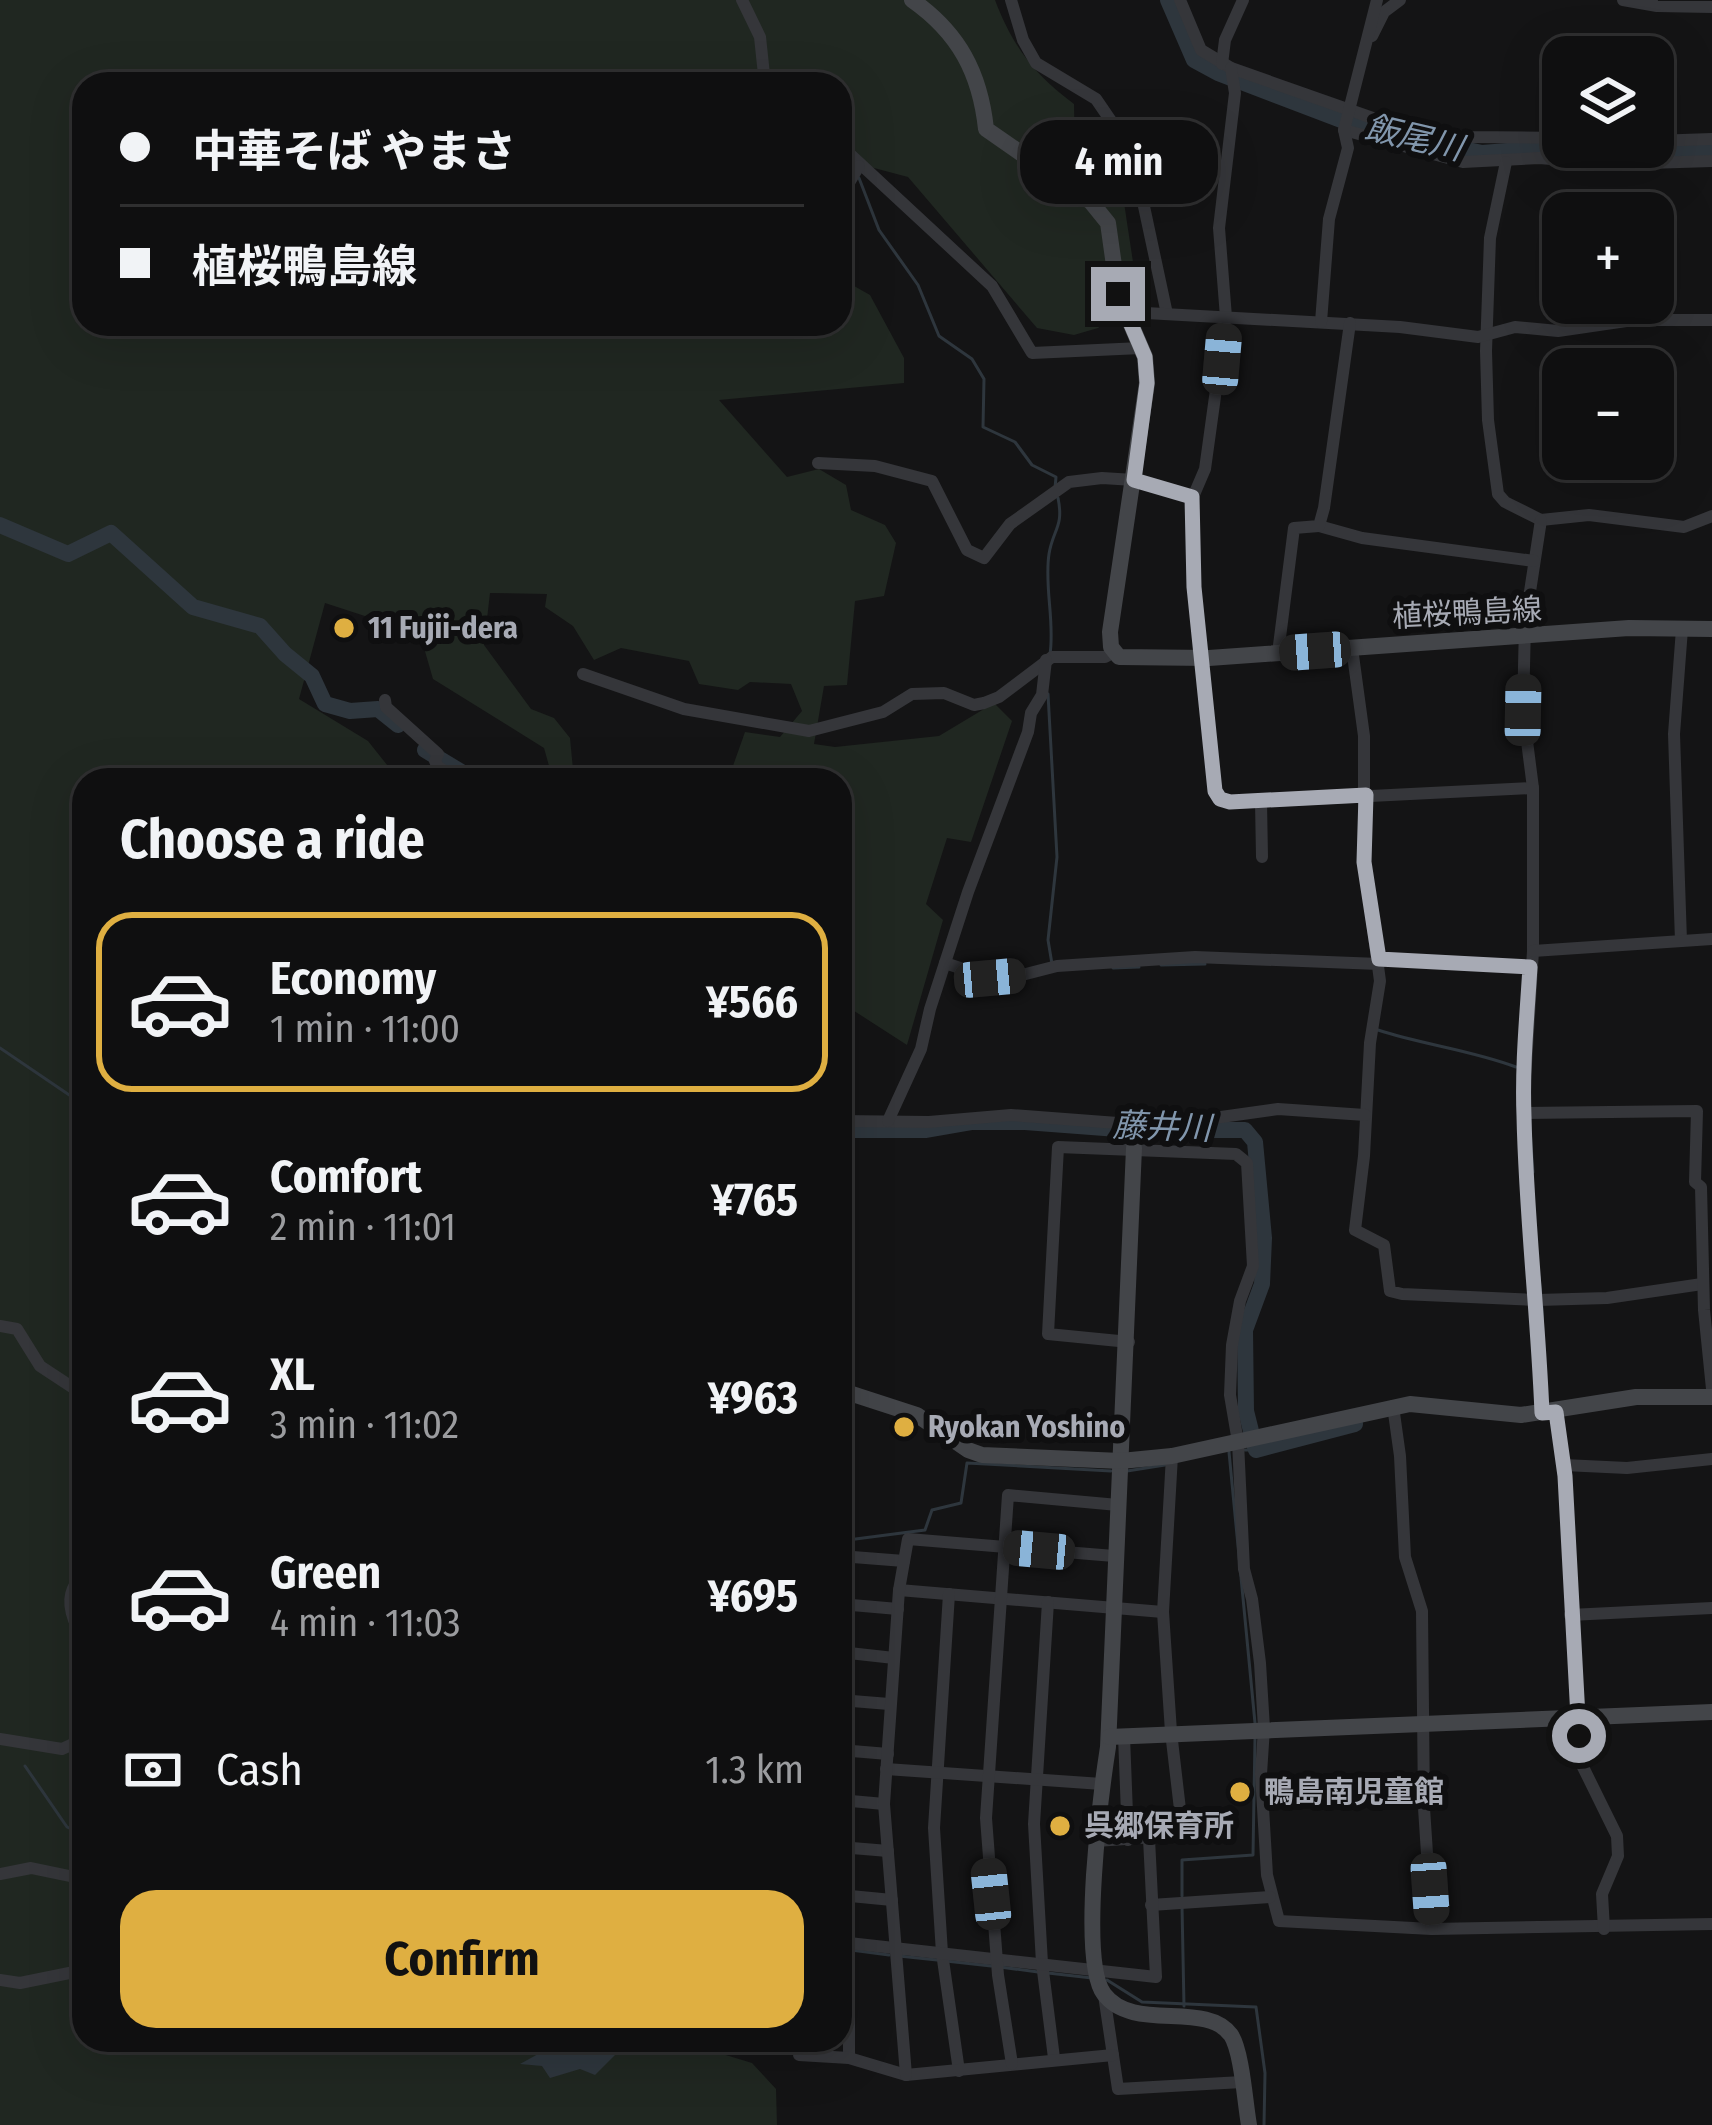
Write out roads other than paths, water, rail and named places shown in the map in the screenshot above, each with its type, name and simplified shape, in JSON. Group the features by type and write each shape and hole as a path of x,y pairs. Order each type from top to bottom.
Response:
{"street":[{"path":"742,0 760,37 764,72"},
{"path":"584,674 684,709 809,731 883,712 912,694 944,693 974,705 984,703 1048,659 1105,657 1114,652 1111,632 1147,383 1142,348 1114,274 1108,223 1091,202 986,130 972,65 956,38 912,0"},
{"path":"1011,0 1036,63 1096,99 1124,140 1136,169 1167,314"},
{"path":"1180,0 1201,50 1227,66 1384,122 1466,137 1542,138"},
{"path":"1243,0 1225,40 1235,93 1219,228 1226,316 1205,469 1192,497 1200,658 1215,791 1230,802 1261,802 1533,788"},
{"path":"1321,322 1329,219 1348,148 1344,130 1377,0"},
{"path":"1366,40 1376,33 1384,12 1400,0"},
{"path":"1623,0 1712,7"},
{"path":"1344,130 1463,162 1539,158 1616,164 1712,161"},
{"path":"1674,140 1712,139"},
{"path":"852,158 992,286 1032,353 1142,348"},
{"path":"1507,162 1490,238 1488,336 1493,481 1505,502 1541,520 1589,515 1684,527 1712,517"},
{"path":"852,178 859,166"},
{"path":"1128,312 1350,323 1488,336 1515,327 1558,331 1633,320 1712,320"},
{"path":"1319,526 1350,323"},
{"path":"818,463 875,466 932,481 967,550 984,558 1010,524 1069,482 1134,480 1192,497"},
{"path":"1541,520 1525,638 1523,710 1533,788 1528,1215 1553,1415 1564,1465 1583,1767 1616,1836 1618,1856 1602,1894 1604,1929"},
{"path":"1278,653 1294,528 1319,526 1362,538 1534,562"},
{"name":"植桜鴨島線","path":"1114,652 1120,657 1200,658 1629,628 1712,629"},
{"path":"1681,940 1674,734 1682,629"},
{"path":"1352,648 1364,736 1364,862 1379,962 1354,1230 1384,1245 1390,1291 1540,1300 1607,1298 1702,1285"},
{"path":"888,1121 921,1049 945,963 1031,713 1042,695 1048,659"},
{"path":"385,700 386,707 440,768"},
{"path":"1261,802 1262,857"},
{"path":"1532,951 1712,939"},
{"path":"945,963 990,978 1054,966 1251,956 1530,967"},
{"path":"852,1121 928,1122 1011,1114 1157,1126 1278,1109 1365,1115"},
{"path":"852,1394 917,1415 982,1455 1121,1468 1172,1464 1238,1450 1410,1404 1553,1415 1636,1396 1712,1393 1702,1285 1706,1186 1696,1183 1696,1111 1527,1113"},
{"path":"1129,1342 1048,1334 1058,1148 1237,1154 1247,1163 1253,1266 1240,1301 1229,1395 1238,1450 1244,1569 1252,1599 1256,1729 1270,1897 1280,1921 1432,1929 1712,1924"},
{"path":"1128,1840 1116,1736 1112,1607 1129,1342 1134,1148"},
{"path":"0,1326 17,1329 40,1366 72,1387"},
{"path":"1394,1410 1405,1557 1422,1612 1424,1808 1432,1929"},
{"path":"1564,1465 1627,1468 1712,1459"},
{"path":"1096,1841 1183,1835 1163,1612 1172,1464"},
{"path":"1012,2064 988,1862 988,1777 1008,1495 1118,1504"},
{"path":"906,2075 884,1804 899,1590 908,1539 1114,1556"},
{"path":"852,1557 904,1561"},
{"path":"899,1590 1163,1612"},
{"path":"949,1594 934,1828 943,1959 959,2071"},
{"path":"1048,1602 1035,1780 1042,1970 1054,2058"},
{"path":"852,1605 898,1609"},
{"path":"1570,1615 1712,1608"},
{"path":"852,1653 894,1658"},
{"path":"852,1701 889,1703"},
{"path":"1116,1736 1712,1712"},
{"path":"1116,1736 1102,1784 1096,1841 1099,1983 1118,2089 1242,2082"},
{"path":"0,1739 62,1749 72,1744"},
{"path":"852,1751 888,1754"},
{"path":"886,1769 1102,1784"},
{"path":"852,1801 884,1804"},
{"path":"852,1949 1042,1970 1099,1983 1156,1977 1149,1839"},
{"path":"852,1848 888,1851"},
{"path":"0,1874 31,1868 72,1877"},
{"path":"852,1896 892,1900"},
{"path":"1151,1905 1270,1897"},
{"path":"0,1980 20,1983 72,1972"},
{"path":"1099,1983 1133,2014 1202,2020 1221,2026 1233,2037 1249,2125"},
{"path":"799,2052 849,2058 906,2075 1113,2055"},
{"path":"849,2052 849,2058"}],"waterway":[{"name":"飯尾川","path":"1168,0 1194,60 1357,126 1482,153 1712,151"},
{"path":"859,178 879,230 918,285 939,336 972,359 984,379 983,427 1015,442 1032,465 1056,477 1055,488"},
{"path":"1050,654 1048,566 1059,522 1058,498"},
{"name":"藤井川","path":"0,525 68,554 111,533 193,607 260,626 312,676 325,704 350,711 378,709 398,725"},
{"path":"1048,694 1057,857 1048,940 1052,964"},
{"name":"藤井川","path":"425,750 455,768"},
{"path":"1161,965 1205,964"},
{"path":"1113,968 1139,967"},
{"path":"1378,1030 1516,1067"},
{"path":"0,1048 72,1097"},
{"path":"1529,1115 1533,1172"},
{"name":"藤井川","path":"852,1130 925,1130 971,1122 1245,1130 1255,1142 1264,1238 1262,1284 1245,1330 1246,1411 1252,1435"},
{"path":"1539,1277 1541,1297"},
{"path":"1542,1307 1543,1339"},
{"name":"藤井川","path":"1254,1444 1256,1450 1355,1424"},
{"path":"1245,1450 1256,1450"},
{"path":"1229,1452 1255,1723"},
{"path":"852,1539 925,1530 932,1510 961,1503 967,1463 1111,1471"},
{"path":"1127,1471 1165,1465"},
{"path":"1182,1896 1182,1860 1253,1855 1255,1738"},
{"path":"25,1766 72,1829"},
{"path":"1182,1906 1184,2006"},
{"path":"852,1950 889,1955"},
{"path":"899,1956 937,1960"},
{"path":"946,1961 991,1966"},
{"path":"1000,1967 1038,1972"},
{"path":"1048,1973 1092,1978"},
{"path":"1107,1980 1142,2002 1256,2007 1265,2073 1264,2125"}],"place":[{"name":"11 Fujii-dera","path":"344,628"},
{"name":"Ryokan Yoshino","path":"904,1427"},
{"name":"鴨島南児童館","path":"1240,1792"},
{"name":"呉郷保育所","path":"1060,1826"}]}
